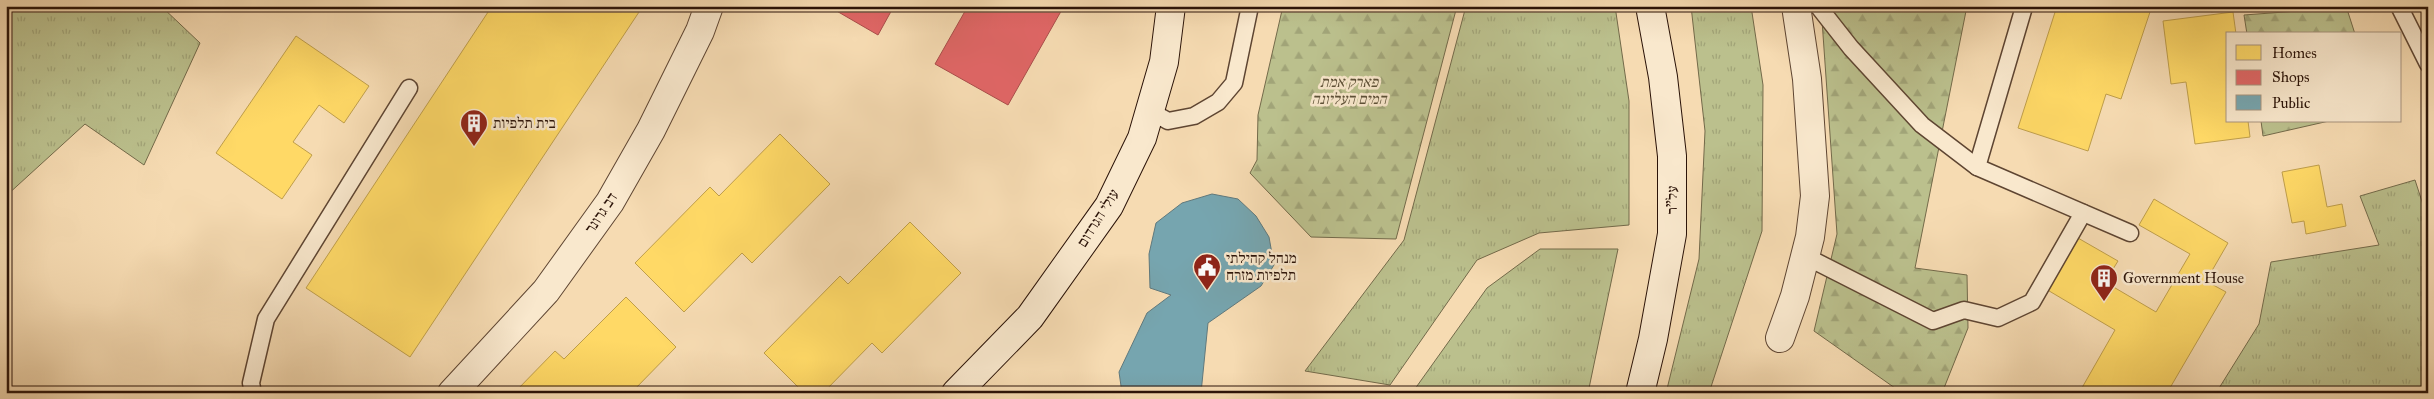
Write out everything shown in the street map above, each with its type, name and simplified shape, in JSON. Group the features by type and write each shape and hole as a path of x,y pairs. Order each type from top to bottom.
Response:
{"street":[{"name":"עולי הגרדום","path":"956,393 1030,317 1109,206 1142,138 1164,62 1171,6"},
{"name":"על\"ר","path":"1640,393 1653,339 1672,234 1672,156 1663,77 1650,6"},
{"path":"1780,338 1795,296 1810,237 1814,196 1807,79 1796,6"},
{"name":"דב גרונר","path":"452,393 546,291 610,202 651,130 700,31 709,7"}],"lane":[{"path":"1150,111 1168,121 1194,116 1218,102 1234,83 1250,6"},
{"path":"1818,6 1851,48 1922,125 1977,167 2130,233"},
{"path":"2399,6 2428,64"},
{"path":"1977,167 2024,7"},
{"path":"253,393 251,382 266,319 409,88"},
{"path":"1805,256 1933,321 1964,310 1998,318 2032,302 2083,213"}],"green space":[{"path":"161,6 200,43 144,165 85,124 6,196 6,7"},
{"name":"פארק אמת המים העליונה","path":"1283,6 1457,6 1396,239 1311,237 1250,173 1257,160 1258,115"},
{"path":"1466,6 1615,6 1629,101 1629,225 1539,233 1477,260 1390,385 1305,371 1404,240"},
{"path":"1691,6 1751,6 1763,85 1762,231 1709,393 1666,393 1699,259 1705,131"},
{"path":"1821,6 1967,6 1915,268 1967,275 1968,328 1942,393 1902,393 1814,331 1837,234"},
{"path":"2311,6 2346,6 2354,32 2247,32 2244,15 2311,10"},
{"path":"2261,122 2325,122 2263,136"},
{"path":"2415,180 2428,220 2428,393 2216,393 2259,324 2271,262 2379,245 2360,196"},
{"path":"1540,249 1618,249 1588,393 1412,393 1487,288"}],"building: Homes":[{"name":"בית תלפיות","path":"492,6 643,6 410,357 306,288"},
{"path":"2057,6 2152,6 2121,99 2106,94 2088,151 2018,128"},
{"path":"2210,6 2251,6 2211,12"},
{"path":"2233,12 2236,32 2226,32 2226,122 2248,122 2250,137 2195,144 2186,82 2171,84 2163,21"},
{"path":"296,36 369,86 344,123 319,105 293,142 312,155 282,199 216,153"},
{"path":"780,134 830,184 752,263 742,253 684,312 635,263 710,187 719,196"},
{"path":"2319,165 2327,207 2342,204 2346,226 2306,234 2304,221 2292,223 2282,172"},
{"name":"Government House","path":"2154,199 2228,243 2206,281 2226,292 2167,393 2079,393 2115,330 2034,282 2064,230 2118,261 2105,282 2156,312 2190,254 2139,225"},
{"path":"910,222 961,273 882,353 872,343 823,393 804,393 764,353 840,276 848,284"},
{"path":"626,297 676,347 631,393 514,393 555,351 564,359"}],"building: Shops":[{"path":"828,6 894,6 878,35"},
{"path":"968,6 1064,6 1008,105 935,64"}],"building: Public":[{"name":"מנהל קהילתי תלפיות מזרח","path":"1212,194 1238,199 1256,216 1269,237 1274,265 1261,286 1208,323 1201,393 1122,393 1119,372 1147,313 1171,295 1150,288 1149,254 1156,223 1182,203"}],"place":[{"name":"בית תלפיות","path":"474,147"},
{"name":"מנהל קהילתי תלפיות מזרח","path":"1207,291"},
{"name":"Government House","path":"2104,302"}]}
